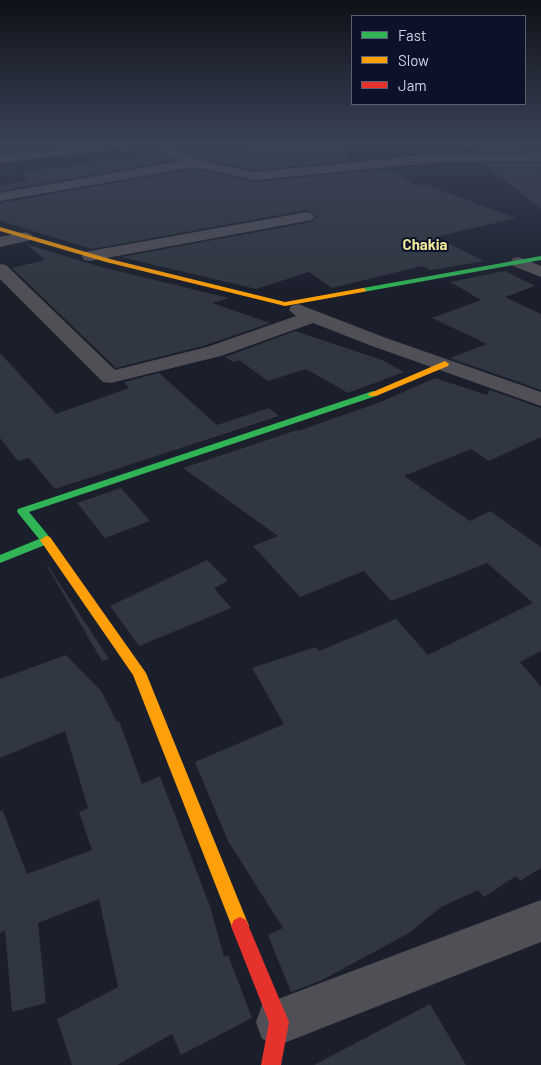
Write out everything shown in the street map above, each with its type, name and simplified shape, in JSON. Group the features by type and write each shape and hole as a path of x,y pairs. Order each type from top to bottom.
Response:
{"street":[{"path":"0,197 19,194"},
{"path":"90,256 307,217"},
{"path":"0,229 90,256 285,304 379,342 541,399"},
{"path":"0,242 25,237"},
{"path":"285,304 541,258"},
{"path":"519,262 541,272"},
{"path":"0,269 111,377 214,352 314,316"},
{"path":"271,1065 279,1022 140,673 46,540 22,510 374,394 445,364"},
{"path":"0,559 46,540"},
{"path":"279,1022 541,921"}],"building":[{"path":"53,194 450,194 516,218 435,237 484,261 431,270 422,266 332,288 309,272 256,289 121,257 312,222 317,217 313,213 307,210 92,249 0,221 0,203"},
{"path":"522,194 541,194 541,209"},
{"path":"26,244 101,267 229,298 212,303 270,323 206,345 116,368 12,268 45,260"},
{"path":"505,271 535,286 505,297 541,314 541,390 450,358 487,344 432,318 481,300 450,282"},
{"path":"295,331 382,360 404,372 348,393 306,369 268,381 239,360 233,362 225,357"},
{"path":"0,353 56,414 129,388 124,382 159,373 217,425 269,408 279,416 55,489 29,458 18,461 0,438"},
{"path":"435,378 487,395 490,390 541,408 541,437 489,461 471,449 404,476 470,521 490,511 541,547 541,651 520,662 541,687 541,868 520,881 516,876 484,897 478,890 441,907 409,933 322,980 291,992 268,935 283,928 228,841 195,762 284,724 252,668 316,647 319,651 396,619 428,655 533,603 487,563 391,601 364,571 300,597 253,546 278,536 183,468 383,401"},
{"path":"121,488 150,521 105,538 77,503"},
{"path":"207,560 228,581 214,588 231,608 139,646 110,606"},
{"path":"48,566 109,659 102,661"},
{"path":"66,655 101,691 117,722 119,721 142,784 160,776 210,906 224,957 228,955 252,1018 181,1055 172,1034 117,1065 72,1065 57,1019 118,987 99,899 38,923 46,1003 12,1012 5,930 0,933 0,811 3,811 27,874 92,850 79,812 88,808 65,731 0,758 0,679"},
{"path":"430,1004 466,1065 314,1065"}],"traffic: fast":[{"path":"363,290 541,258"},
{"path":"0,559 46,540 22,511 373,394"}],"traffic: slow":[{"path":"0,229 108,261 285,304 363,290"},
{"path":"373,394 445,364"},
{"path":"46,540 139,673 240,926"}],"traffic: jam":[{"path":"240,926 279,1022 271,1065"}],"district":[{"name":"Chakia","path":"425,245"}]}
